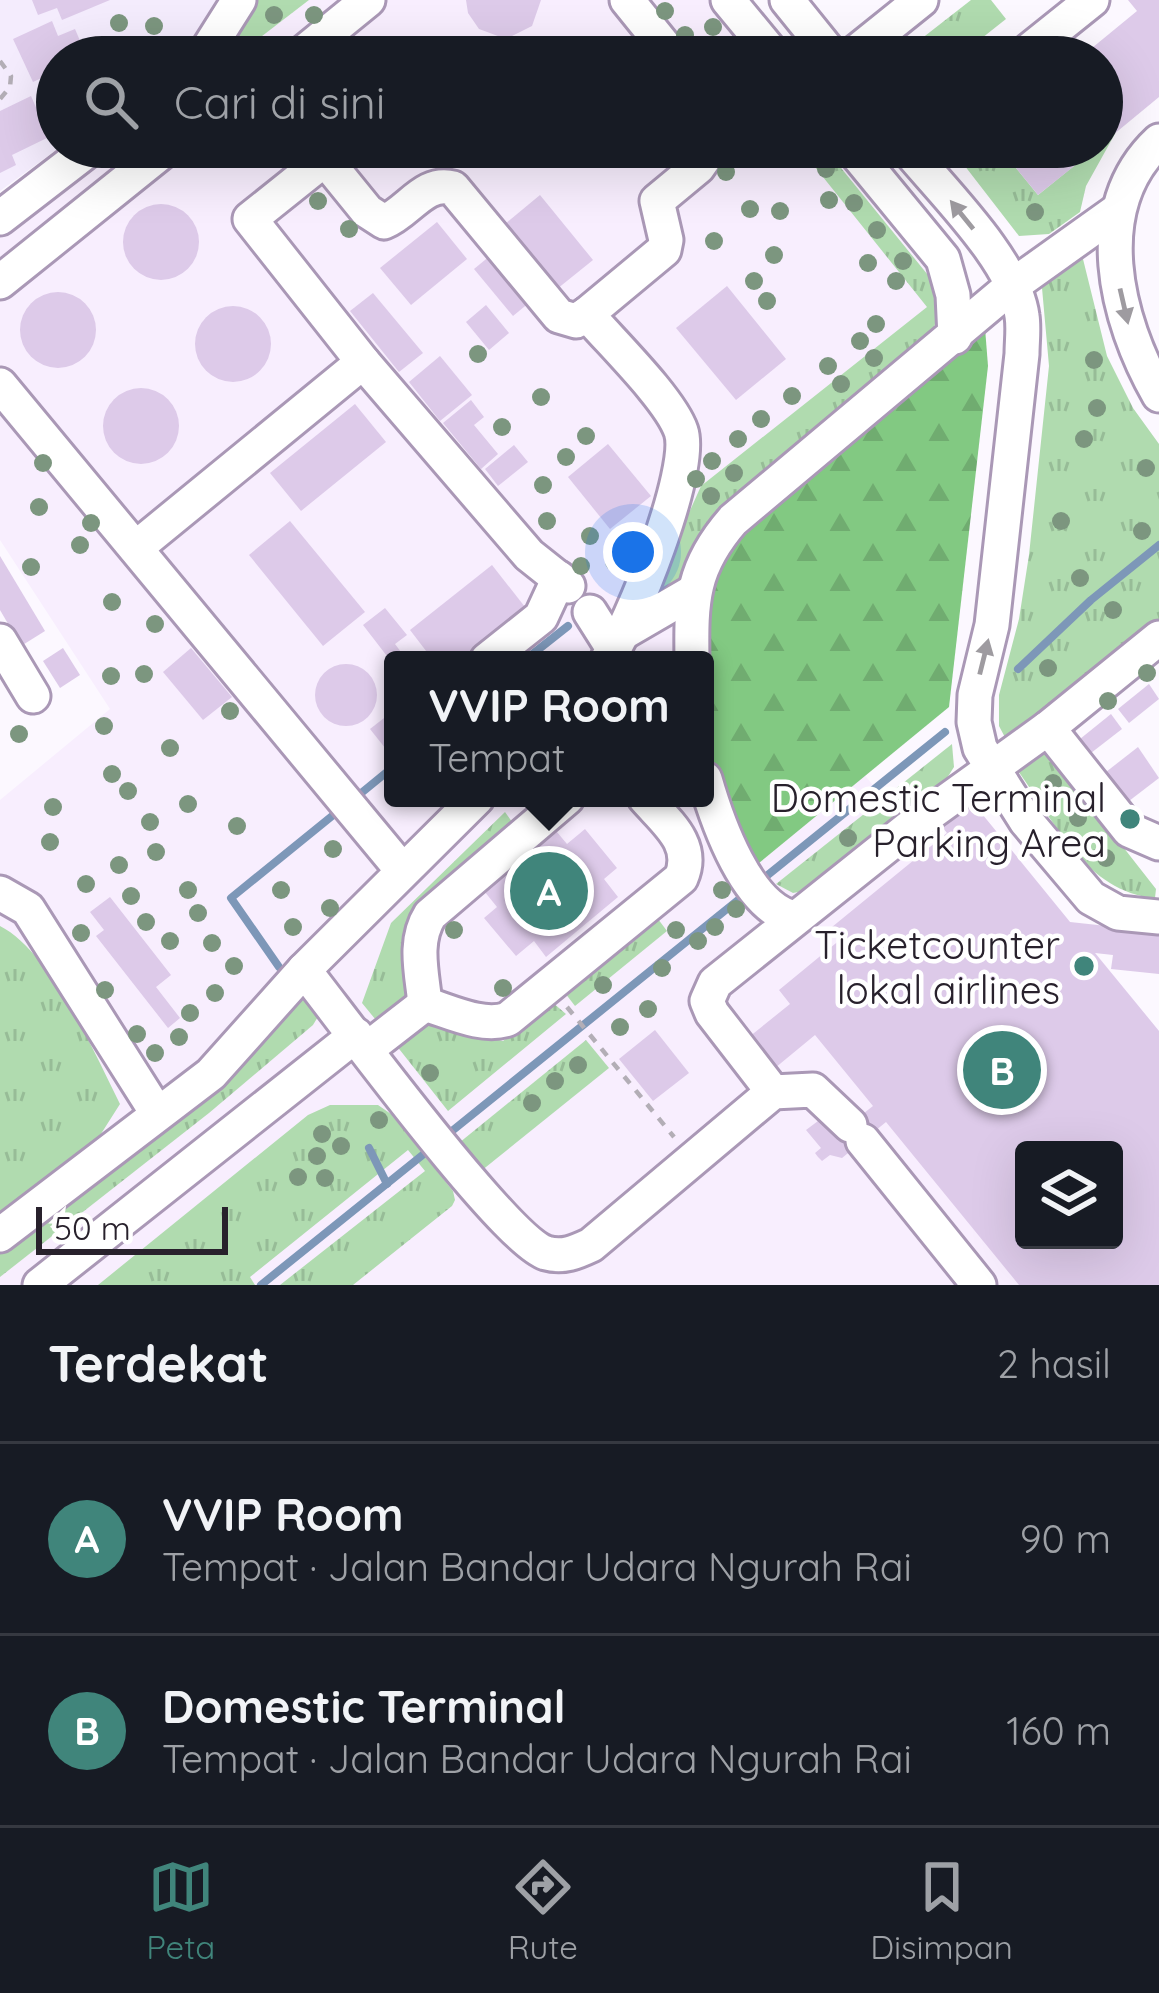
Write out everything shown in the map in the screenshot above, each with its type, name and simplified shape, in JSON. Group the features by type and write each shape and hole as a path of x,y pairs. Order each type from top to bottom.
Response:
{"street":[{"path":"216,36 238,0"},
{"path":"324,36 368,0"},
{"path":"627,0 657,36"},
{"path":"728,0 758,36"},
{"path":"787,0 816,36"},
{"path":"876,36 921,0"},
{"path":"1047,36 1092,0"},
{"path":"1159,141 1126,183 1117,211 1118,280 1141,363 1159,395"},
{"path":"0,218 65,168"},
{"path":"0,282 142,168"},
{"path":"304,168 250,219 363,362 529,555 563,582 541,617 498,651"},
{"path":"332,168 368,211 384,222 430,188 453,188 559,316 576,321 664,250 658,201 697,168"},
{"path":"867,168 943,259 953,295 955,337"},
{"path":"924,168 981,238 1012,286 1022,315 1022,354 992,625 974,709 980,748 1026,821 1091,898 1118,913 1159,917"},
{"path":"692,651 693,592 713,543 733,520 1012,286 1117,211"},
{"path":"587,314 674,417 685,450 680,479 616,647"},
{"path":"137,547 363,362"},
{"path":"0,385 402,870"},
{"path":"616,647 693,592"},
{"path":"590,612 616,647"},
{"path":"773,1091 706,1001 715,983 1159,638"},
{"path":"0,640 33,696"},
{"path":"1048,728 1130,830 1159,843"},
{"path":"0,1235 212,1074 304,970 468,807"},
{"path":"425,1004 419,945 430,915 556,807"},
{"path":"40,1285 361,1042 425,1004 496,1024 508,1019 681,878 688,857 660,807"},
{"path":"713,807 742,869 763,899 773,910 795,918"},
{"path":"0,892 28,909 158,1113"},
{"path":"304,970 524,1240 558,1255 591,1245 773,1091 813,1090 856,1133 979,1285"}],"path":[{"path":"0,61 11,76 10,87 0,99"},
{"path":"570,1011 693,1160"}],"shaded area":[{"path":"0,0 218,0 198,36 36,36 36,165 0,191"},
{"path":"309,0 742,0 771,36 262,36"},
{"path":"90,168 878,168 962,271 982,314 988,366 856,764 925,851 947,833 957,844 987,820 1159,1031 1159,1285 0,1285 0,800 110,709 0,540 0,237"}],"green space":[{"path":"249,0 309,0 262,36 230,36"},
{"path":"971,0 991,0 1006,19 985,36 925,36"},
{"path":"816,168 841,168 932,280 938,302 936,323 930,337 679,585 663,596 654,591 701,486 927,307"},
{"path":"966,168 1016,168 1038,195 1071,168 1096,168 1080,212 1049,234 1019,236"},
{"path":"1082,255 1107,356 1133,408 1159,444 1159,621 1008,743 999,726 999,695 1019,619 1029,555 1049,366 1042,288"},
{"path":"985,328 988,366 949,707 759,863 714,780 714,651 707,651 709,577 722,545"},
{"path":"952,744 954,767 947,778 808,890 793,893 776,884"},
{"path":"1037,749 1048,751 1156,889 1155,898 1110,883 1074,851 1018,771 1020,761"},
{"path":"505,812 515,826 512,835 409,916 407,997 401,1009 380,1025 362,1003 391,923"},
{"path":"658,919 667,931 575,1006 565,993"},
{"path":"0,926 36,957 53,980 120,1104 99,1137 0,1218"},
{"path":"303,1000 319,1015 313,1025 0,1277 0,1248"},
{"path":"552,1002 566,1014 448,1111 396,1045 426,1022 503,1041"},
{"path":"586,1040 609,1068 476,1175 454,1147"},
{"path":"330,1105 378,1105 391,1114 453,1191 452,1206 353,1285 280,1285 425,1171 408,1150 250,1277 255,1285 98,1285 308,1115"}],"building":[{"path":"32,0 110,0 62,20 57,8 38,15"},
{"path":"466,0 541,0 532,26 512,36 479,29"},
{"path":"1128,0 1159,0 1159,97 1123,127 1123,36 1107,36 1137,11"},
{"path":"52,21 58,36 36,36 36,81 33,82 13,39"},
{"path":"31,96 36,107 36,143 12,155 16,165 0,173 0,111"},
{"path":"1016,168 1072,168 1038,195"},
{"path":"540,195 593,260 557,289 505,224"},
{"path":"161,204 188,215 199,242 188,269 161,280 134,269 123,242 134,215"},
{"path":"437,222 467,259 411,305 380,268"},
{"path":"491,255 530,302 513,316 474,269"},
{"path":"727,286 786,359 736,400 676,328"},
{"path":"58,292 85,303 96,330 85,357 58,368 31,357 20,330 31,303"},
{"path":"373,293 423,353 399,372 350,311"},
{"path":"486,305 509,333 489,350 466,322"},
{"path":"233,306 260,317 271,344 260,371 233,382 206,371 195,344 206,317"},
{"path":"440,356 472,395 440,421 409,382"},
{"path":"141,388 168,399 179,426 168,453 141,464 114,453 103,426 114,399"},
{"path":"471,400 484,417 474,425 498,454 481,469 443,423"},
{"path":"355,404 386,442 301,511 270,473"},
{"path":"608,444 651,496 610,529 568,477"},
{"path":"514,445 528,462 498,486 485,469"},
{"path":"290,521 365,612 323,646 249,555"},
{"path":"0,556 45,631 21,646 0,610"},
{"path":"492,565 525,607 469,651 426,651 410,630"},
{"path":"385,608 407,635 395,644 400,651 384,652 363,625"},
{"path":"63,648 80,675 60,688 43,661"},
{"path":"191,648 232,697 203,720 163,672"},
{"path":"346,664 368,673 377,695 368,717 346,726 324,717 315,695 324,673"},
{"path":"1149,684 1159,699 1129,723 1118,709"},
{"path":"1111,714 1122,729 1091,753 1080,739"},
{"path":"384,718 384,747 370,729"},
{"path":"1138,747 1159,778 1129,801 1106,772"},
{"path":"965,793 1070,922 1116,927 1159,920 1159,974 1111,969 1113,955 1095,953 1159,1031 1159,1285 1019,1285 886,1122 842,1158 830,1155 822,1161 818,1157 815,1153 821,1148 806,1130 822,1118 836,1135 873,1106 815,1035 775,1068 749,1037 790,1004 779,990 841,939 832,927 947,833 935,818"},
{"path":"552,826 567,844 585,829 617,868 604,879 618,897 546,957 534,941 516,956 484,918 497,907 480,886"},
{"path":"110,897 171,975 156,987 180,1018 168,1028 96,936 104,930 90,912"},
{"path":"655,1030 689,1073 653,1101 619,1059"}],"waterway":[{"path":"1018,669 1091,600 1159,545"},
{"path":"536,651 568,626"},
{"path":"759,882 945,732"},
{"path":"360,794 384,774"},
{"path":"279,967 231,898 337,812"},
{"path":"447,1135 748,892"},
{"path":"369,1148 387,1184"},
{"path":"261,1285 430,1149"}],"place":[{"name":"Domestic Terminal Parking Area","path":"1130,819"},
{"name":"VVIP Room","path":"549,891"},
{"name":"Ticketcounter lokal airlines","path":"1084,966"},
{"name":"Domestic Terminal","path":"1002,1070"}]}
